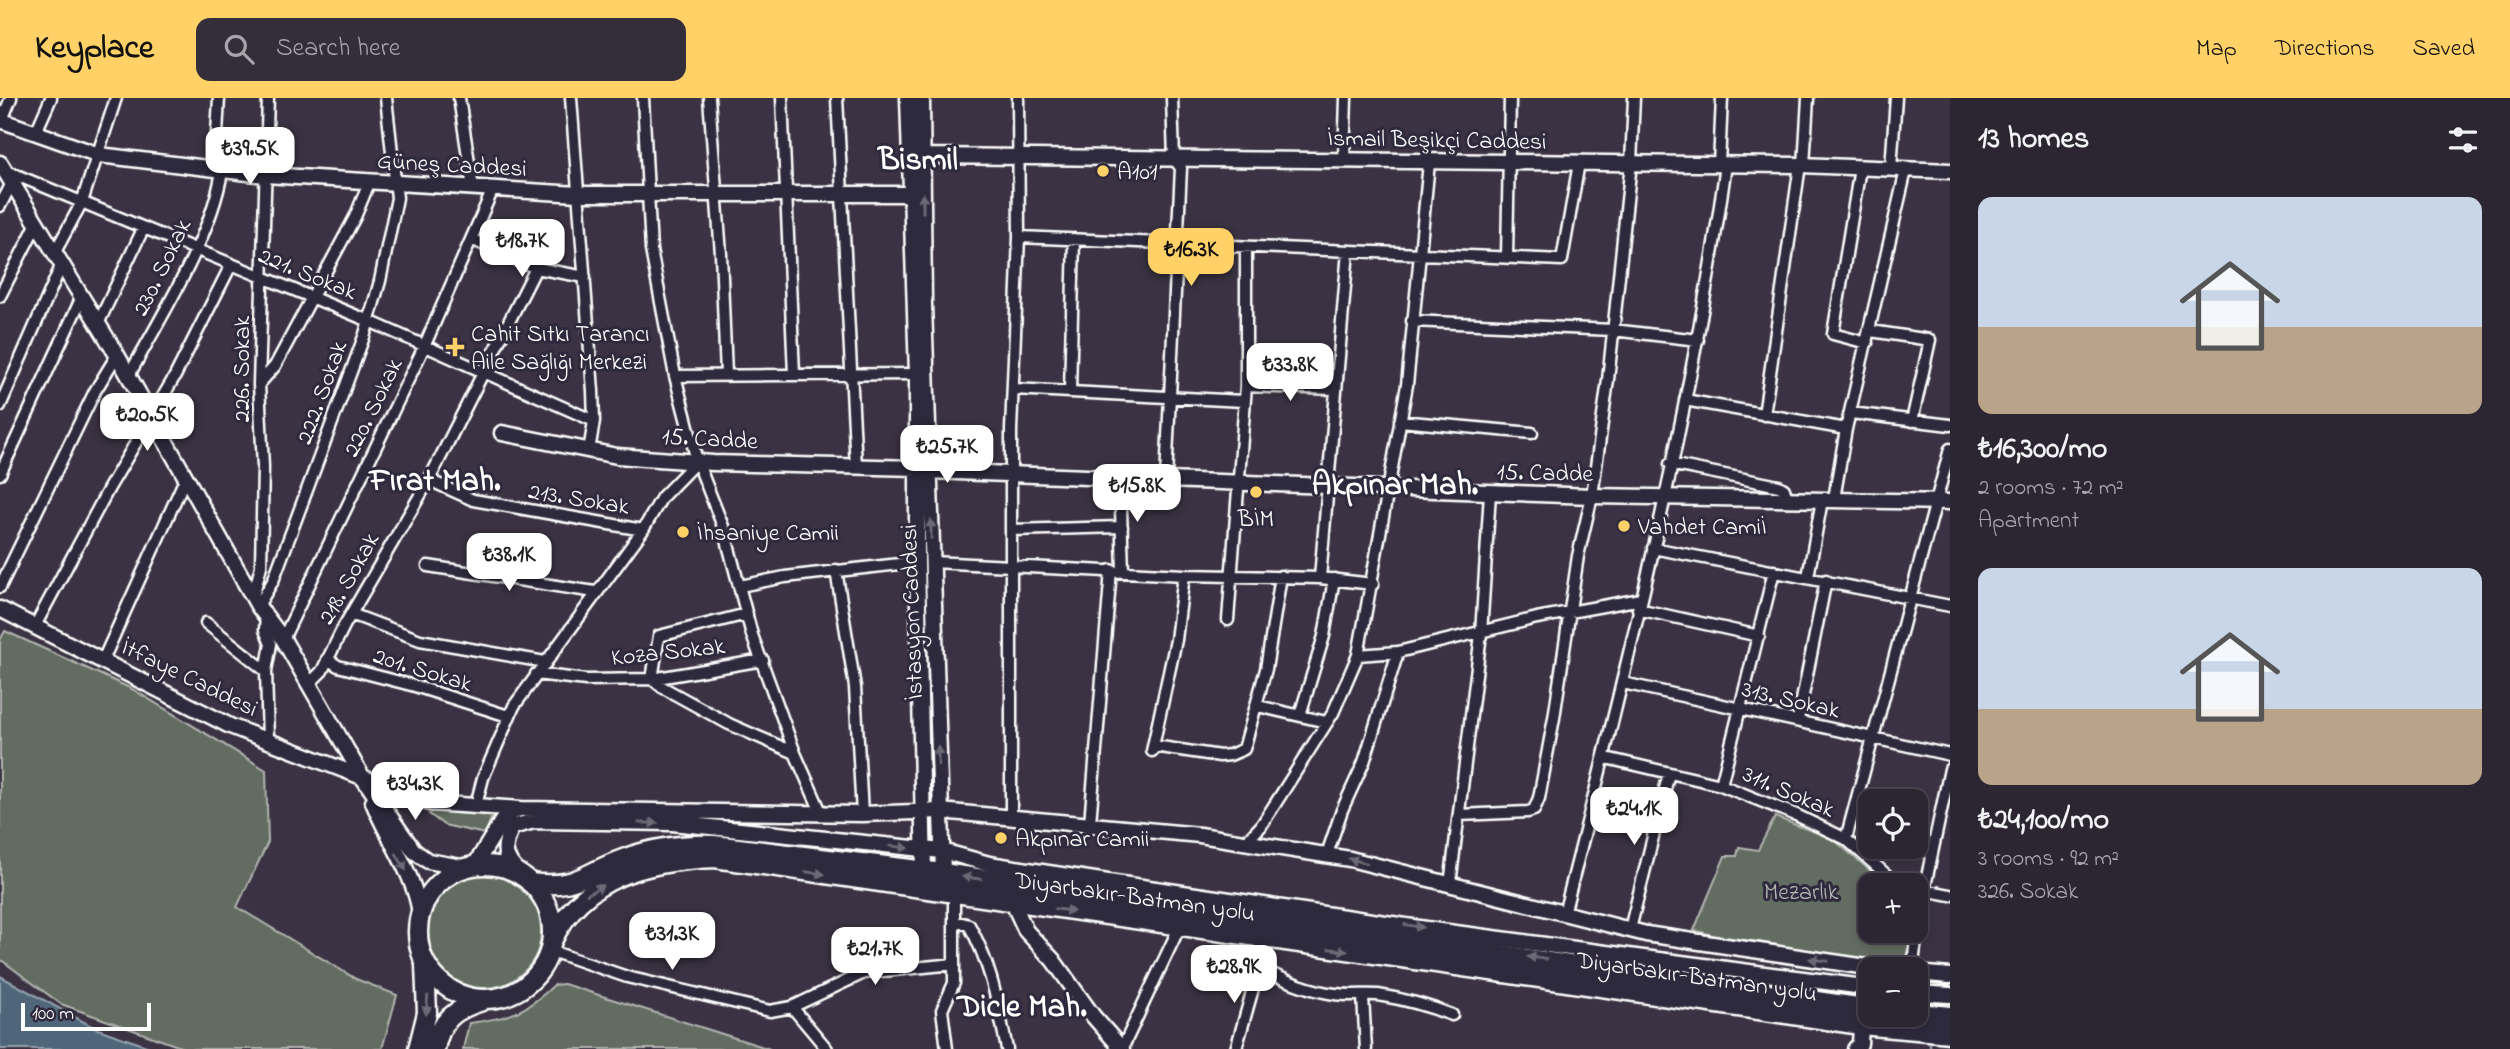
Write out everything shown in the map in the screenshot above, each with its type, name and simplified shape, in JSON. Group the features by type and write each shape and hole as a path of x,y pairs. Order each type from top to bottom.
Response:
{"highway":[{"name":"Diyarbakır-Batman yolu","path":"524,878 570,884 622,859 685,845 714,845 943,873 1858,1007"},
{"name":"Diyarbakır-Batman yolu","path":"551,946 568,911 583,897 629,872 670,860 715,858 1858,1026"},
{"path":"497,866 524,878 548,907 553,929 551,946 541,972 525,988 505,998 482,1000 461,996 442,985 418,948 417,925 420,913 435,886 453,872 471,867 497,866"},
{"path":"418,1049 428,997 424,961"},
{"path":"435,1049 446,1019 456,1010 482,1000"},
{"path":"1928,1014 1950,1016"},
{"name":"Diyarbakır-Batman yolu","path":"1874,1027 1950,1033"}],"street":[{"path":"1,120 11,98"},
{"path":"36,132 51,98"},
{"path":"0,406 82,202 116,98"},
{"name":"230. Sokak","path":"128,377 194,249 213,206 218,170 219,98"},
{"name":"226. Sokak","path":"259,606 263,467 259,384 268,98"},
{"name":"222. Sokak","path":"259,606 273,581 369,321 394,222 395,184 386,98"},
{"path":"459,98 473,188"},
{"path":"571,98 594,421 589,451"},
{"path":"643,98 651,250 676,376 697,461 724,529 747,614 795,753 821,812"},
{"path":"709,98 726,375"},
{"path":"782,98 794,374"},
{"path":"837,98 856,467"},
{"name":"İstasyon Caddesi","path":"908,98 917,374 923,469"},
{"name":"İstasyon Caddesi","path":"922,98 924,562 932,811 942,850 943,873"},
{"path":"1011,816 1013,389 1019,237 1017,98"},
{"path":"1166,479 1181,169 1174,159 1172,98"},
{"path":"1344,161 1346,98"},
{"path":"1507,256 1511,162 1510,98"},
{"path":"1459,815 1534,810 1554,718 1578,556 1592,496 1631,163 1634,98"},
{"path":"1564,914 1606,758 1698,340 1723,165 1722,98"},
{"path":"1764,415 1802,166 1808,98"},
{"path":"1891,169 1896,98"},
{"name":"Güneş Caddesi","path":"1,120 99,155 265,175 579,194 910,194"},
{"name":"İsmail Beşikçi Caddesi","path":"923,156 1631,163 1950,171"},
{"path":"1246,842 1261,825 1333,713 1358,655 1407,385 1429,163"},
{"path":"1019,237 1562,260 1565,258 1579,163"},
{"path":"2,166 117,355 259,606 283,639 363,778 414,851 428,861 471,867 505,816 520,809"},
{"name":"221. Sokak","path":"2,166 143,229 369,321 594,421"},
{"path":"1860,168 1833,334 1867,343"},
{"path":"1808,576 1871,331 1906,170"},
{"path":"0,206 12,183"},
{"path":"259,384 275,366 355,217 369,183"},
{"name":"220. Sokak","path":"283,639 424,347 493,189"},
{"path":"0,296 36,225"},
{"path":"97,326 143,229"},
{"path":"471,239 536,268 585,277"},
{"path":"1070,391 1074,239"},
{"path":"1228,620 1246,386 1246,247"},
{"path":"1320,578 1348,251"},
{"path":"35,626 175,376 231,265"},
{"name":"218. Sokak","path":"309,684 327,659 429,480 536,268"},
{"path":"0,474 81,299"},
{"path":"1412,321 1613,330 1698,340"},
{"path":"1871,331 1930,340 1912,421"},
{"path":"0,587 95,391 117,355"},
{"path":"676,376 917,374"},
{"path":"1246,386 1335,389"},
{"path":"1013,389 1243,401"},
{"path":"1685,400 1846,429"},
{"path":"1851,413 1950,425"},
{"path":"1400,421 1532,433"},
{"name":"15. Cadde","path":"502,433 617,457 697,461 1239,481 1390,490 1788,501 1943,502"},
{"path":"1846,839 1910,597 1943,502 1950,449"},
{"path":"476,805 483,778 509,716 536,674 642,530 662,497 697,461"},
{"path":"1671,464 1779,486 1784,489 1788,501"},
{"path":"1120,477 1123,571"},
{"path":"103,660 185,479"},
{"name":"213. Sokak","path":"429,480 473,500 642,530"},
{"path":"1450,885 1480,634 1489,493"},
{"path":"1012,530 1122,527"},
{"path":"1653,548 1808,576 1950,606"},
{"path":"740,586 836,570 924,562 1184,575 1281,576 1373,584"},
{"path":"428,566 595,592"},
{"path":"836,570 855,687 862,814"},
{"path":"1090,823 1111,570"},
{"path":"1721,785 1774,571"},
{"path":"1184,575 1176,640 1153,749 1220,756 1244,749 1258,706 1281,576"},
{"path":"1300,715 1324,636 1334,579"},
{"path":"1798,720 1826,580"},
{"path":"1358,655 1398,653 1571,611 1640,604 1759,636"},
{"path":"259,606 271,644 266,671 268,740"},
{"name":"İtfaye Caddesi","path":"0,609 103,660 177,701 429,803 520,809 862,814 932,811 1090,823 1327,854 1646,934 1858,966"},
{"path":"351,614 420,640 545,662"},
{"path":"747,614 659,636 656,671 652,679 729,724 795,753"},
{"path":"206,623 266,671"},
{"path":"1327,854 1342,810 1364,762 1398,653"},
{"name":"201. Sokak","path":"327,659 338,666 415,686 509,716"},
{"name":"Koza Sokak","path":"536,674 586,680 652,679 763,660"},
{"name":"313. Sokak","path":"1623,683 1798,720 1871,740 1950,755"},
{"path":"1258,706 1326,722"},
{"name":"311. Sokak","path":"1606,758 1721,785 1796,815 1846,839 1884,873"},
{"path":"1928,873 1950,769"},
{"path":"1630,929 1668,773"},
{"path":"363,778 386,835 413,883 420,913"},
{"name":"İstasyon Caddesi","path":"924,872 924,849 932,811"},
{"path":"524,878 505,858 507,837 512,827 534,821 706,825 942,850 989,864 1055,874 1440,930 1858,986"},
{"path":"1928,891 1950,895"},
{"path":"947,1049 943,1010 954,982 954,893"},
{"path":"1013,903 1026,931 1053,960 1093,1016 1122,1049 1180,926"},
{"path":"955,921 969,925 979,946 994,986 1007,1049"},
{"path":"1236,1049 1259,967 1261,939"},
{"path":"551,946 627,977 770,1011 792,1007 864,973 954,964"},
{"path":"1259,967 1288,982 1334,994 1363,997 1375,995 1435,1008 1452,1015"},
{"path":"1928,975 1950,976"},
{"path":"1928,994 1950,995"},
{"path":"1363,997 1366,1049"},
{"path":"792,1007 827,1049"},
{"path":"1855,1049 1860,1044 1861,1027"}],"green space":[{"path":"5,631 132,689 266,770 268,842 237,907 356,979 397,995 382,1049 186,1049 61,1004 0,959 0,640"},
{"path":"435,810 487,813 492,816 485,834 444,825 429,814"},
{"name":"Mezarlık","path":"1775,817 1833,839 1873,873 1858,873 1858,943 1910,943 1906,957 1858,958 1744,944 1694,930 1725,856 1737,856 1739,847 1758,850"},
{"path":"484,874 506,879 524,891 536,909 541,931 536,953 524,971 506,983 484,988 462,983 444,971 432,953 427,931 432,909 444,891 462,879"},
{"path":"564,984 770,1049 463,1049 469,1023 516,1013 554,985"}],"water":[{"path":"0,976 95,1028 155,1049 0,1049"}],"waterway":[{"path":"1930,1044 1930,1049"}],"place":[{"name":"A101","path":"1103,171"},
{"name":"Cahit Sıtkı Tarancı Aile Sağlığı Merkezi","path":"455,347"},
{"name":"BİM","path":"1256,492"},
{"name":"Vahdet Camiİ","path":"1624,526"},
{"name":"İhsaniye Camii","path":"683,532"},
{"name":"Akpınar Camii","path":"1001,838"}],"district":[{"name":"Bismil","path":"918,158"},
{"name":"Fırat Mah.","path":"435,479"},
{"name":"Akpınar Mah.","path":"1395,483"},
{"name":"Dicle Mah.","path":"1022,1005"}]}
